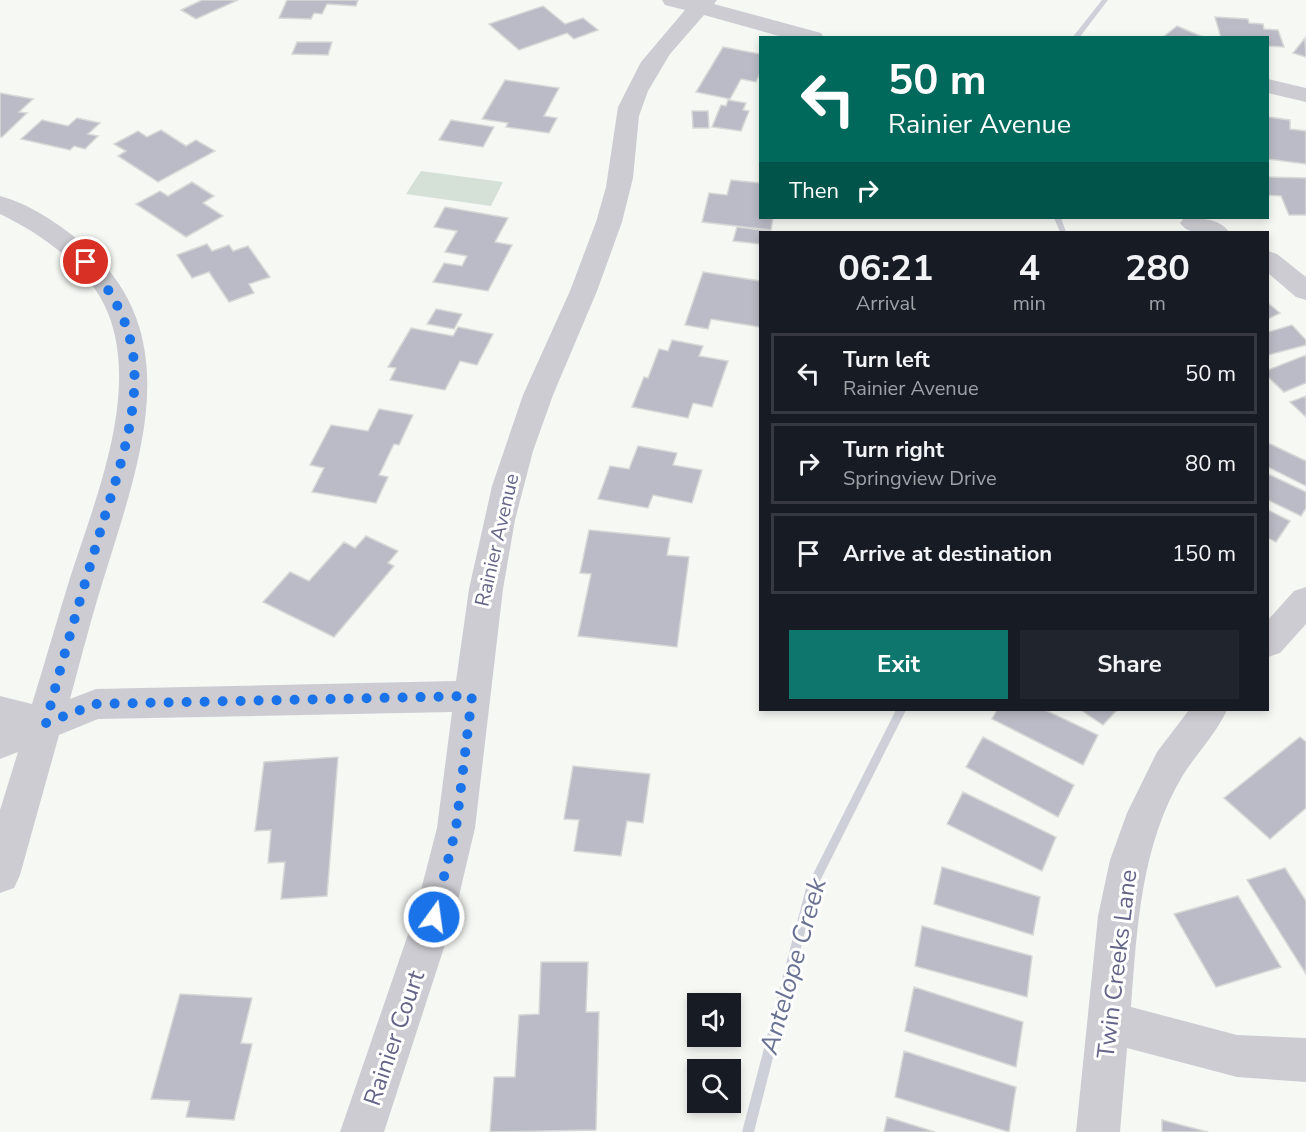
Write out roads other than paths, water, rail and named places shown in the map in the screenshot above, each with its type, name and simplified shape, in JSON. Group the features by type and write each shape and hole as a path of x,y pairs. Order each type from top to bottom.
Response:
{"street":[{"path":"693,2 806,36"},
{"name":"Rainier Avenue","path":"472,696 480,613 497,524 531,413 584,296 614,208 620,176 622,141 630,106 651,65 693,2"},
{"path":"1269,86 1306,95"},
{"path":"0,204 27,216 53,232 97,273 117,303 129,334 134,363 130,416 119,468 0,875"},
{"path":"1269,261 1306,291"},
{"path":"1269,642 1306,601"},
{"path":"0,743 96,704 472,696"},
{"name":"Rainier Court","path":"362,1132 434,917 456,828 472,696"},
{"path":"0,711 46,723"},
{"name":"Twin Creeks Lane","path":"1098,1132 1118,916 1129,860 1146,813 1170,764 1208,711"},
{"path":"1108,1022 1237,1056 1306,1060"}],"waterway":[{"name":"Antelope Creek","path":"1077,36 1105,0"},
{"name":"Antelope Creek","path":"1058,219 1063,231"},
{"name":"Antelope Creek","path":"748,1132 811,888 900,711"}]}
